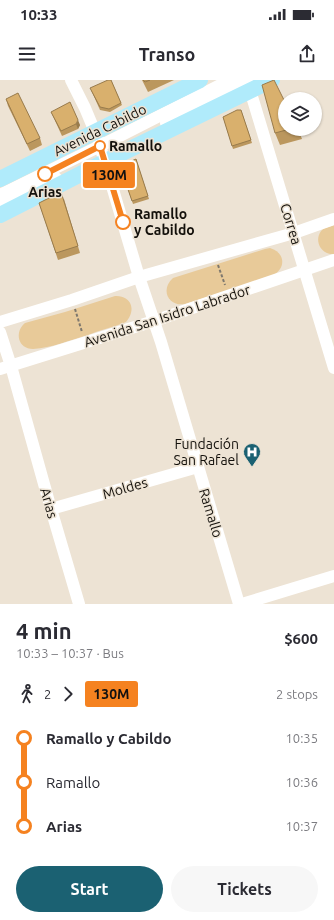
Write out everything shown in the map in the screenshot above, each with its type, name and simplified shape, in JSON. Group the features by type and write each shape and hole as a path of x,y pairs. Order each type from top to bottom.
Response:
{"main road":[{"name":"Avenida Cabildo","path":"0,215 101,149 200,80"},
{"name":"Avenida Cabildo","path":"0,179 101,149 248,84 272,80"}],"street":[{"name":"Ramallo","path":"71,80 85,108 101,149 239,604"},
{"path":"0,205 230,80"},
{"name":"Correa","path":"248,84 334,368"},
{"path":"0,195 101,149"},
{"path":"0,322 72,300 139,277 294,233 334,219"},
{"name":"Avenida San Isidro Labrador","path":"5,367 154,321 334,260"},
{"name":"Arias","path":"0,332 5,367 51,509 79,604"},
{"name":"Moldes","path":"51,509 198,467"},
{"path":"242,604 334,576"}],"path":[{"path":"215,256 229,295"},
{"path":"72,300 86,342"}],"shaded area":[{"path":"334,225 334,254 329,254 322,249 318,242 318,238 322,230"},
{"path":"270,248 279,254 282,261 280,269 272,276 185,304 174,303 168,296 167,287 173,278"},
{"path":"115,296 125,298 131,304 131,313 126,322 61,344 47,347 33,349 28,348 21,343 19,339 20,331 25,323"}],"building":[{"path":"111,80 121,103 109,109 100,107 90,88"},
{"path":"274,80 280,92 278,92 278,132 275,133 262,85"},
{"path":"18,93 40,138 27,144 6,99"},
{"path":"70,102 78,120 76,124 61,131 51,112"},
{"path":"237,110 241,110 251,140 232,146 223,117"},
{"path":"136,159 148,196 132,201 122,172 127,163"},
{"path":"61,192 78,246 56,253 39,203"}],"bus line":[{"name":"130M","path":"45,174 100,146 123,222"}],"place":[{"name":"Ramallo","path":"100,146"},
{"name":"Arias","path":"45,174"},
{"name":"Ramallo y Cabildo","path":"123,222"},
{"name":"Fundación San Rafael","path":"252,467"}]}
